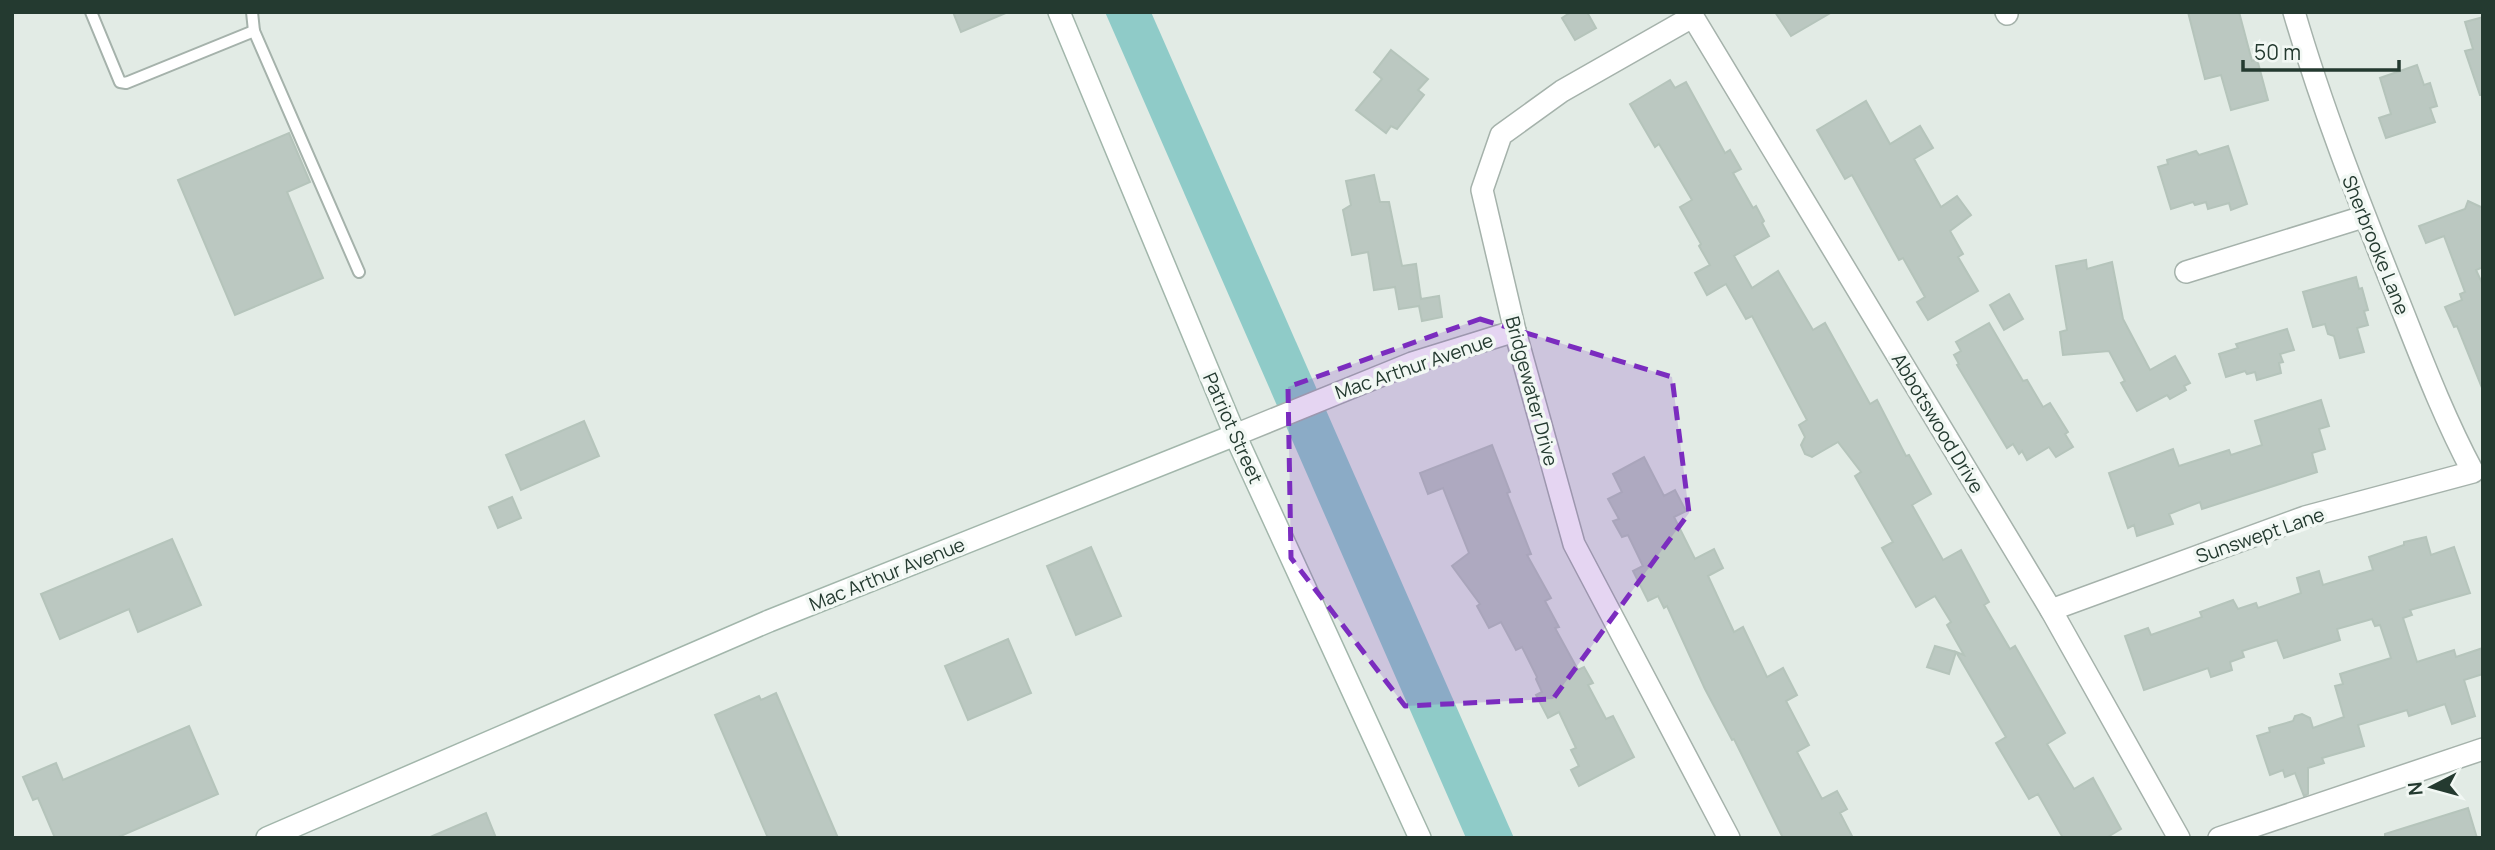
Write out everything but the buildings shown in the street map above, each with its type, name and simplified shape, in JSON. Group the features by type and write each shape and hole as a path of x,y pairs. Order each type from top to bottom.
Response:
{"street":[{"name":"Patriot Street","path":"1059,12 1235,435 1420,838"},
{"name":"Sherbrooke Lane","path":"2294,12 2316,86 2363,217 2450,428 2473,472"},
{"name":"Bridgewater Drive","path":"1691,14 1562,91 1501,135 1482,190 1515,331 1574,544 1730,838"},
{"name":"Abbotswood Drive","path":"1691,14 2051,610 2179,838"},
{"path":"2186,272 2363,217"},
{"name":"Mac Arthur Avenue","path":"267,838 769,621 1337,392 1412,363 1515,331"},
{"name":"Sunswept Lane","path":"2051,610 2305,517 2473,472"},
{"path":"2219,838 2483,749"}],"lane":[{"path":"91,12 120,82 126,83 254,31"},
{"path":"252,12 254,31 359,272"}],"highlighted area":[{"path":"1480,319 1672,377 1689,513 1553,699 1405,706 1291,558 1288,387"}],"water":[{"path":"1105,12 1151,12 1514,838 1466,838"}]}
